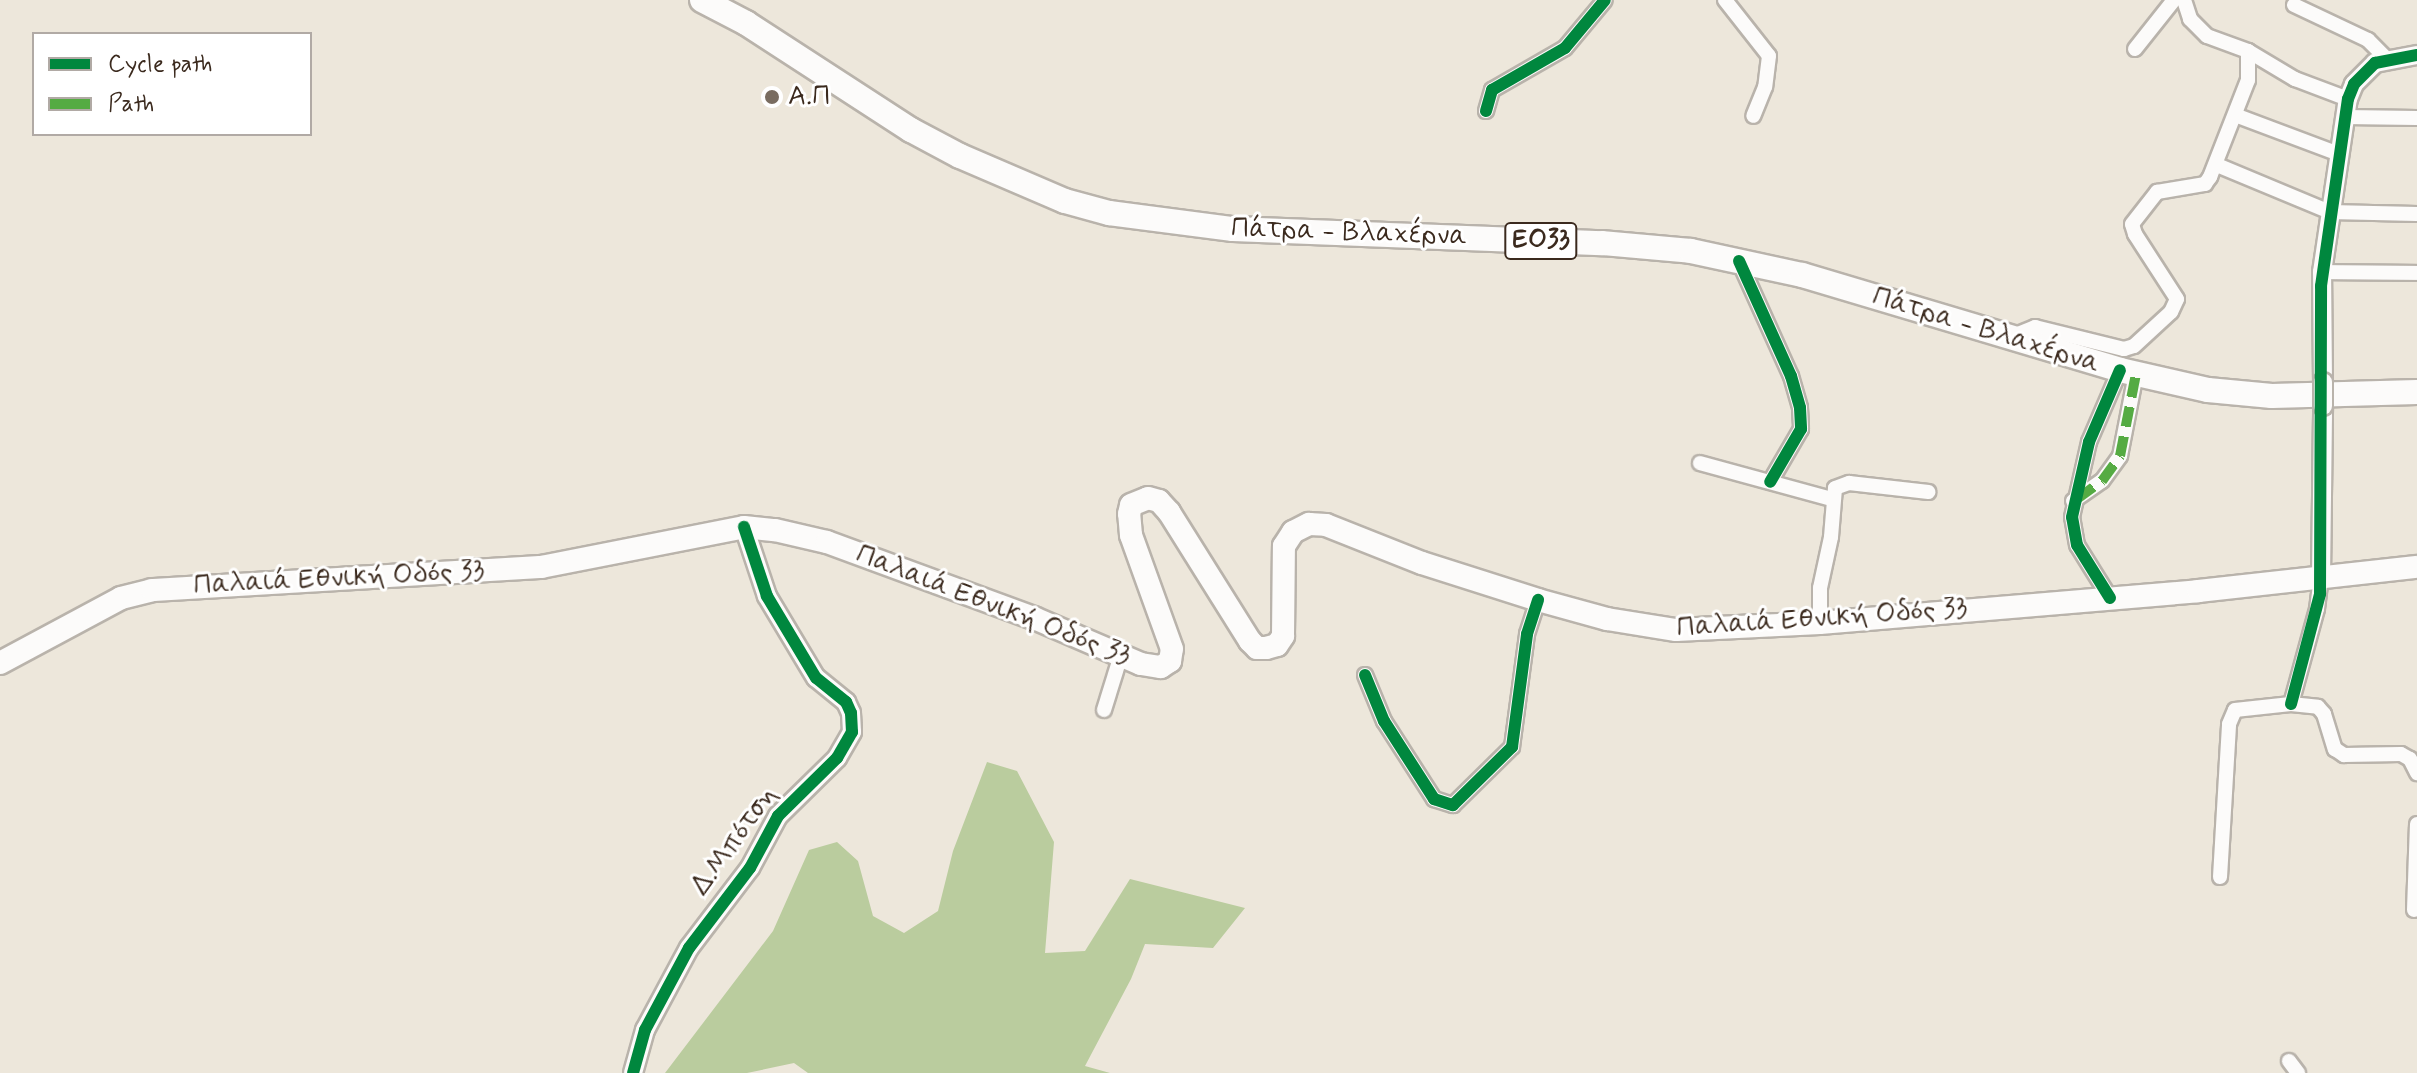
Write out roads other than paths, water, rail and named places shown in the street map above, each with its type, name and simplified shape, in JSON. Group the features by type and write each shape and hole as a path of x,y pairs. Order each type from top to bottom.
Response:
{"main road":[{"name":"Πάτρα - Βλαχέρνα","path":"702,0 960,156 1065,201 1109,213 1233,229 1602,243 1691,251 1802,275 2128,372 2230,394 2417,392"},
{"name":"Παλαιά Εθνική Οδός 33","path":"0,663 121,598 152,590 541,567 744,527 775,530 827,542 1034,618 1152,668 1170,661 1172,649 1131,535 1131,505 1148,498 1159,501 1169,512 1257,648 1277,645 1283,636 1284,546 1293,532 1309,524 1326,525 1422,563 1538,600 1607,619 1676,630 1820,623 2417,567"}],"street":[{"path":"1486,111 1492,90 1565,48 1605,0"},
{"path":"1725,0 1769,56 1765,87 1753,116"},
{"path":"2135,49 2174,0"},
{"path":"2184,0 2190,19 2207,36 2248,51 2347,108 2417,118"},
{"path":"2294,5 2368,40 2387,59"},
{"path":"2007,338 2035,327 2116,349 2134,346 2171,312 2177,299 2135,234 2132,224 2157,192 2205,184 2217,165 2248,80 2248,51"},
{"path":"2291,704 2317,609 2321,578 2322,272 2347,108 2364,71 2387,59 2417,55"},
{"path":"2235,115 2339,154"},
{"path":"2217,165 2330,212 2417,214"},
{"path":"1739,261 1791,376 1800,408 1801,429 1770,482"},
{"path":"2322,272 2417,273"},
{"path":"2073,501 2102,481 2120,456 2128,372"},
{"path":"2110,598 2077,545 2073,532 2073,501 2089,442 2128,372"},
{"path":"1700,463 1832,499"},
{"path":"1820,623 1820,588 1833,521 1835,488 1849,483 1928,492"},
{"name":"Δ.Μπότση","path":"633,1073 645,1030 689,948 750,868 778,816 837,758 852,732 851,713 846,702 811,671 767,596 744,527"},
{"path":"1365,675 1384,721 1434,799 1453,805 1512,747 1527,634 1538,600"},
{"path":"1104,710 1121,655"},
{"path":"2220,877 2231,715 2241,708 2291,704 2318,707 2324,714 2335,749 2344,755 2401,754 2410,759 2417,773"},
{"path":"2414,910 2417,824"}],"place":[{"name":"Α.Π","path":"772,97"}]}
